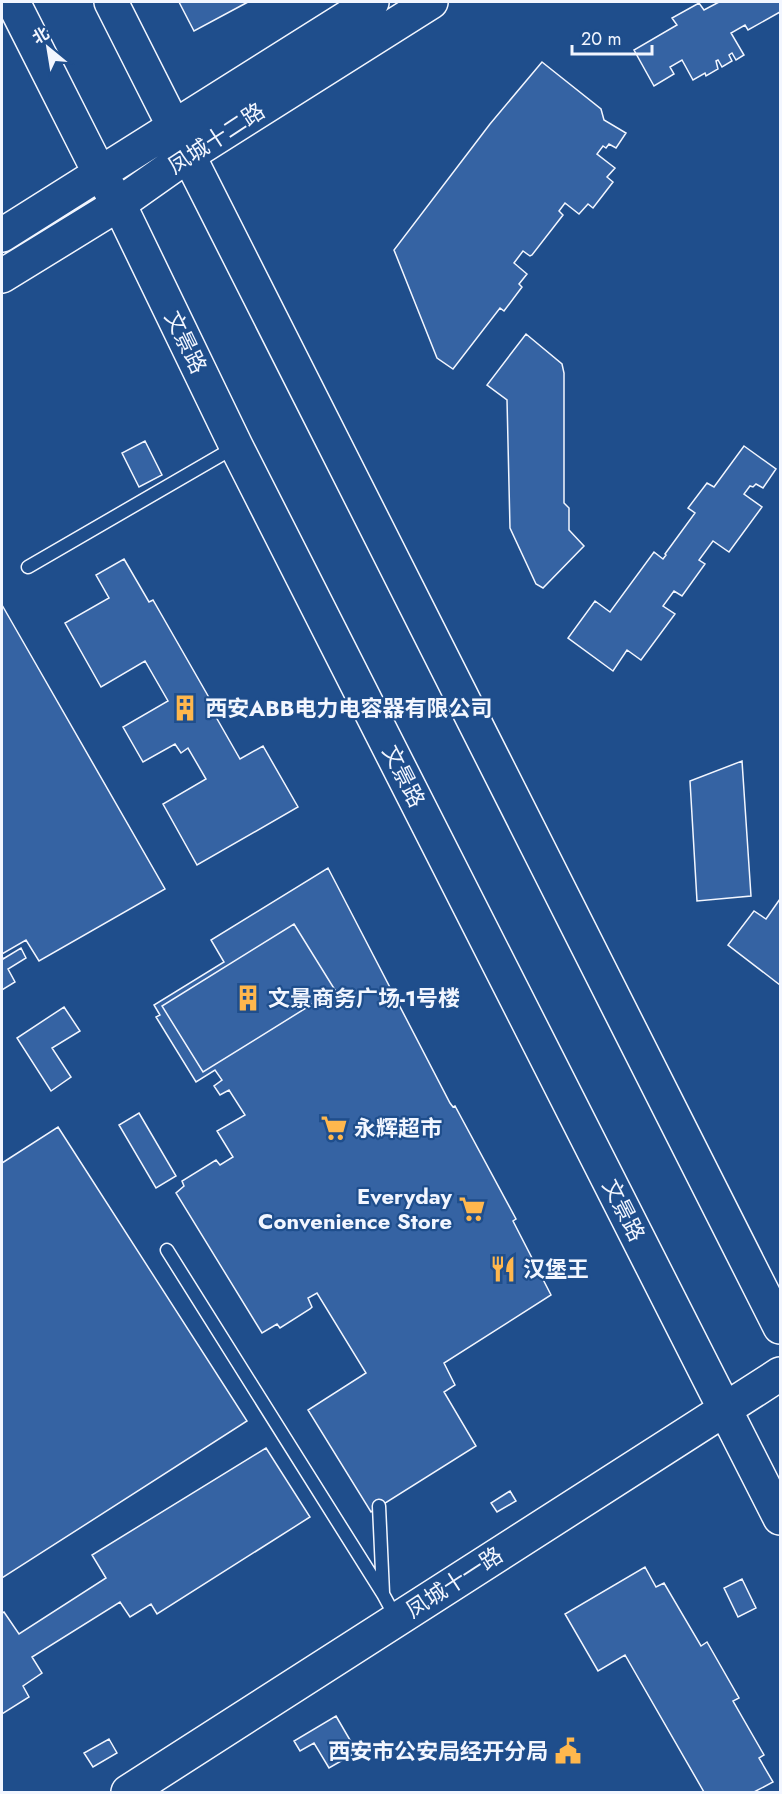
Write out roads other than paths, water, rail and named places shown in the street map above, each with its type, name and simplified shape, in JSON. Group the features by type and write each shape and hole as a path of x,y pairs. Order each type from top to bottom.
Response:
{"main road":[{"name":"文景路","path":"13,2 100,174 118,204 237,446 780,1518"},
{"path":"111,2 780,1327"},
{"name":"凤城十二路","path":"2,276 118,204 180,142 372,2"},
{"name":"凤城十二路","path":"2,235 100,174 180,142 431,2"},
{"name":"凤城十一路","path":"128,1792 389,1606 780,1374"}],"lane":[{"path":"28,567 237,446"},
{"path":"167,1250 389,1606"},
{"path":"379,1506 389,1606"}],"place":[{"name":"西安ABB电力电容器有限公司","path":"185,708"},
{"name":"文景商务广场-1号楼","path":"248,998"},
{"name":"永辉超市","path":"334,1128"},
{"name":"Everyday Convenience Store","path":"472,1209"},
{"name":"汉堡王","path":"503,1269"},
{"name":"西安市公安局经开分局","path":"568,1751"}]}
